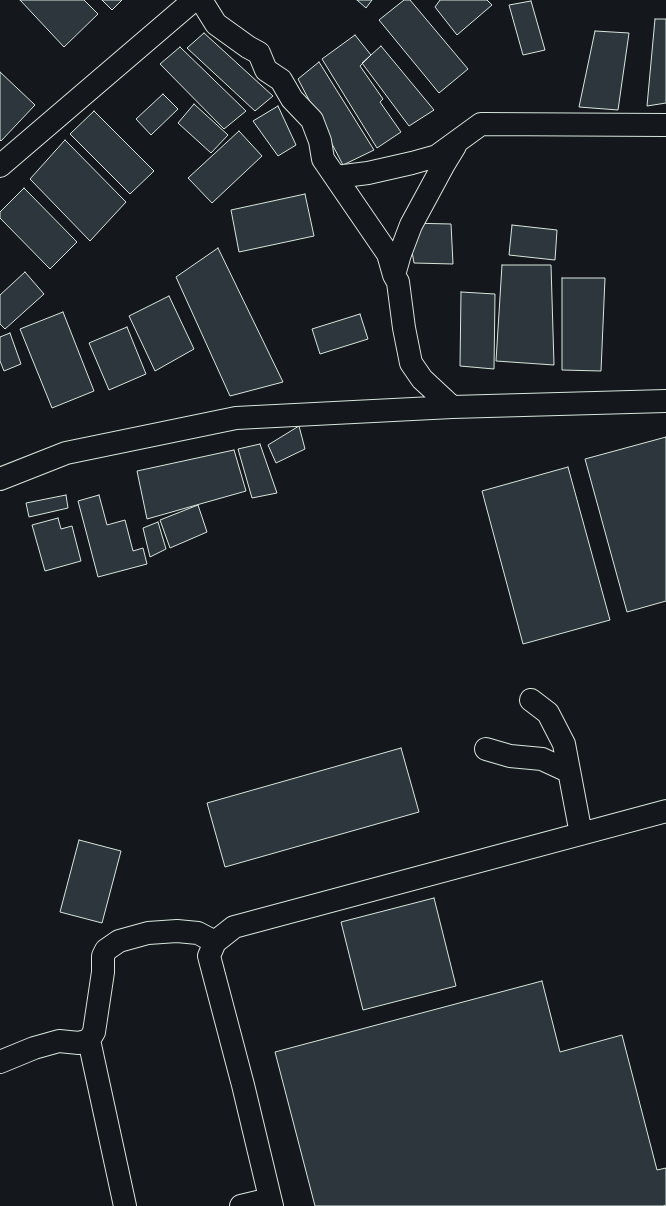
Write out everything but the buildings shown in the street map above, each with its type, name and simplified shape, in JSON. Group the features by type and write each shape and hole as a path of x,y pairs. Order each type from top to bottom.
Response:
{"street":[{"path":"0,166 194,0"},
{"path":"201,0 216,24 259,53 266,70 281,80 292,100 312,120 320,141 323,159 388,254 394,275 398,282 404,328 411,363 422,379 452,407"},
{"path":"336,177 368,173 437,156 481,124 666,125"},
{"path":"394,275 411,225 444,164 459,140"},
{"path":"0,479 66,453 236,418 452,407 666,400"},
{"path":"531,700 548,713 564,744 581,834"},
{"path":"486,749 510,756 542,759 568,771"},
{"path":"241,1206 271,1202 243,1085 209,956 215,942 234,927 666,811"},
{"path":"0,1062 34,1048 58,1041 79,1044 89,1040 94,1032 102,979 103,956 106,950 119,941 148,933 177,931 198,933 215,942"},
{"path":"89,1040 124,1206"}]}
